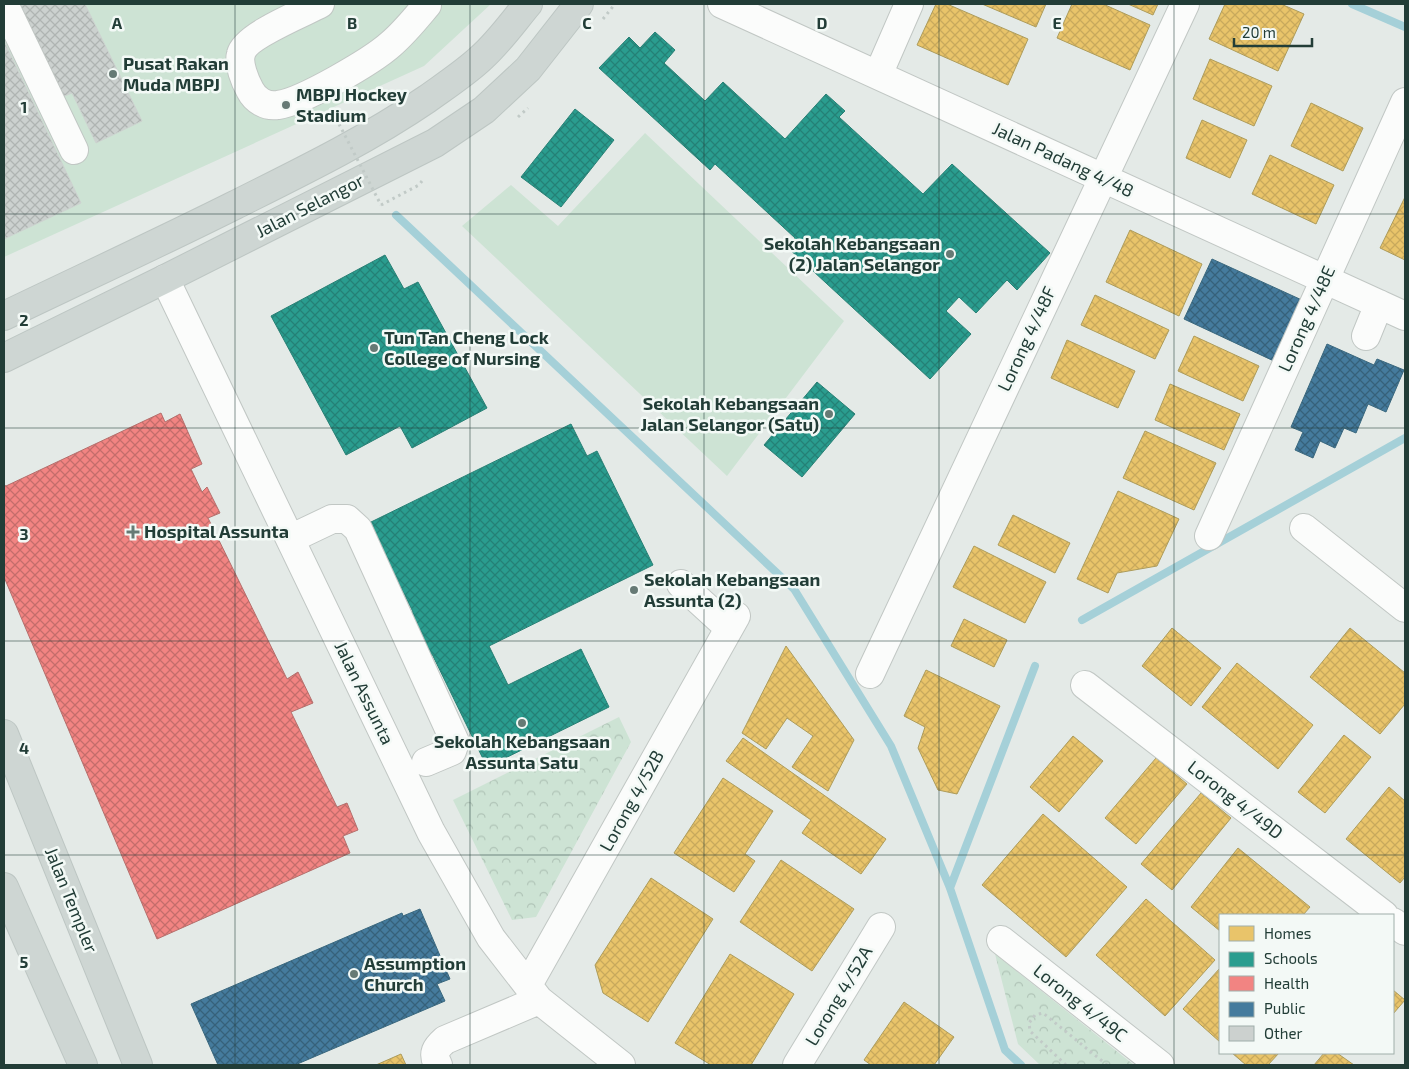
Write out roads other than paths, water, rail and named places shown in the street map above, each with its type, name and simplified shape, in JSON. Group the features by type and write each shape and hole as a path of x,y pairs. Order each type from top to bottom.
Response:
{"main road":[{"name":"Jalan Selangor","path":"4,316 307,170 365,138 446,86 480,59 497,42 528,4"},
{"name":"Jalan Selangor","path":"4,358 403,160 451,132 484,110 528,69 579,4"},
{"name":"Jalan Templer","path":"4,734 138,1065"},
{"path":"4,886 83,1065"}],"street":[{"path":"320,4 256,36 245,46 241,53 240,63 255,99 263,103 277,105 293,101 337,79 383,51 427,5"},
{"name":"Jalan Padang 4/48","path":"722,4 1405,316"},
{"path":"878,75 909,4"},
{"name":"Lorong 4/48F","path":"870,674 1185,4"},
{"path":"7,20 74,150"},
{"name":"Lorong 4/48E","path":"1209,536 1405,102"},
{"name":"Jalan Assunta","path":"165,279 431,832 490,938 534,992 622,1065"},
{"path":"1366,336 1379,304"},
{"path":"290,538 332,519 347,519 358,529 455,742 452,751 426,762"},
{"path":"1304,528 1405,608"},
{"name":"Lorong 4/52B","path":"534,992 732,622 681,584"},
{"name":"Lorong 4/49D","path":"1085,685 1383,914"},
{"path":"1394,923 1405,932"},
{"name":"Lorong 4/52A","path":"797,1065 881,927"},
{"name":"Lorong 4/49C","path":"1001,940 1160,1065"},
{"path":"438,1065 434,1058 437,1048 445,1040 534,992"}],"waterway":[{"path":"1352,4 1405,27"},
{"path":"396,215 794,589 891,746 950,888 1005,1050 1021,1065"},
{"path":"1082,620 1405,438"},
{"path":"950,888 1035,666"}],"place":[{"name":"Pusat Rakan Muda MBPJ","path":"113,74"},
{"name":"MBPJ Hockey Stadium","path":"286,105"},
{"name":"Sekolah Kebangsaan (2) Jalan Selangor","path":"950,254"},
{"name":"Tun Tan Cheng Lock College of Nursing","path":"374,348"},
{"name":"Sekolah Kebangsaan Jalan Selangor (Satu)","path":"829,414"},
{"name":"Hospital Assunta","path":"133,532"},
{"name":"Sekolah Kebangsaan Assunta (2)","path":"634,590"},
{"name":"Sekolah Kebangsaan Assunta Satu","path":"522,723"},
{"name":"Assumption Church","path":"354,974"}]}
